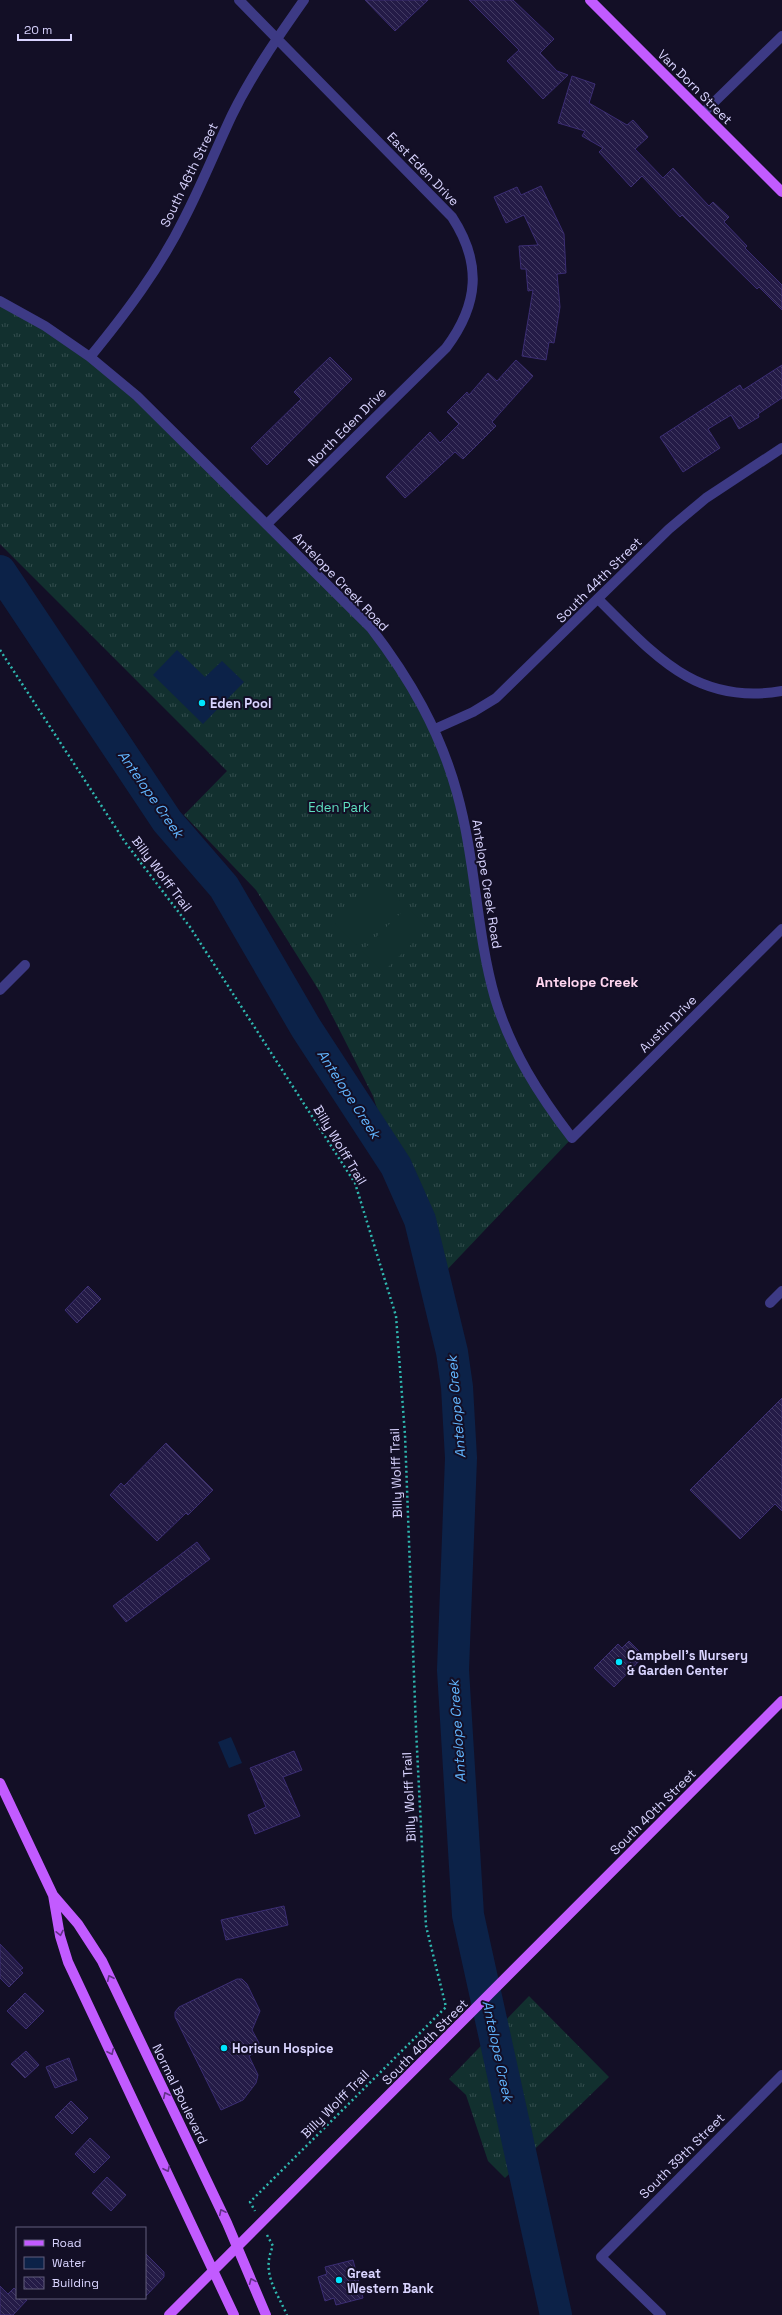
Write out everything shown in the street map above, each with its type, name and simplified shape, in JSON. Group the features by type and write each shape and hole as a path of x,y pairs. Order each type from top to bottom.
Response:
{"main road":[{"name":"Van Dorn Street","path":"590,0 782,192"},
{"name":"South 40th Street","path":"169,2315 262,2224 782,1701"},
{"name":"Normal Boulevard","path":"0,1783 53,1894 78,1924 102,1961 228,2223 237,2248 266,2315"},
{"name":"Normal Boulevard","path":"53,1894 60,1936 68,1962 215,2270 234,2315"}],"street":[{"name":"East Eden Drive","path":"239,0 452,217 461,231 470,252 473,268 473,290 468,311 459,331 446,348"},
{"name":"South 46th Street","path":"90,357 124,315 156,269 185,217 233,114 277,38 304,0"},
{"path":"703,113 782,36"},
{"name":"Antelope Creek Road","path":"0,301 45,326 90,357 137,396 371,628 398,663 418,696 434,729 457,793 469,845 486,956 496,999 510,1040 527,1074 547,1106 572,1138"},
{"name":"North Eden Drive","path":"267,524 446,348"},
{"name":"South 44th Street","path":"434,729 473,712 496,698 669,530 701,503 742,473 782,448"},
{"path":"598,599 657,658 681,674 700,683 742,693 782,691"},
{"name":"Austin Drive","path":"572,1138 782,929"},
{"path":"0,990 25,965"},
{"path":"770,1303 782,1290"},
{"name":"South 39th Street","path":"661,2315 601,2257 782,2074"}],"path":[{"name":"Billy Wolff Trail","path":"0,650 125,842 190,927 355,1183 396,1316 405,1435 416,1730 426,1926 446,2007 250,2202 273,2246 268,2258 267,2269 287,2315"}],"green space":[{"name":"Eden Park","path":"0,301 90,357 371,628 418,696 457,793 486,956 510,1040 572,1138 426,1292 407,1202 373,1096 338,1027 320,992 256,890 184,815 227,771 0,544"},
{"path":"379,879 400,900 356,945 335,924"},
{"path":"407,907 428,928 383,972 362,951"},
{"path":"529,1996 609,2077 505,2178 488,2161 466,2095 449,2079"}],"water":[{"name":"Eden Pool","path":"177,650 205,677 222,661 244,682 203,724 153,675"},
{"path":"231,1737 242,1763 229,1768 218,1742"}],"building":[{"path":"365,0 428,0 395,31"},
{"path":"469,0 513,0 554,39 540,53 557,71 568,75 543,99 507,61 519,50"},
{"path":"572,76 595,84 589,103 627,125 633,120 648,137 635,149 663,178 673,168 709,206 713,202 729,217 724,222 747,246 745,248 782,285 782,310 759,287 757,289 682,215 680,217 642,176 631,187 599,152 603,148 582,136 585,131 558,123"},
{"path":"541,186 564,234 566,273 557,274 560,307 554,343 549,342 546,360 522,356 533,290 528,291 526,269 521,269 519,246 538,245 524,215 506,223 494,197 517,187 521,195"},
{"path":"330,357 352,379 267,465 251,448 301,399 294,392"},
{"path":"516,360 533,376 492,422 496,426 463,459 455,452 405,498 386,477 430,432 440,443 459,424 447,412 467,392 469,395 488,373 497,381"},
{"path":"782,365 782,398 758,414 759,417 739,429 731,415 708,429 720,448 683,472 660,437 740,385 743,390"},
{"path":"88,1286 101,1299 77,1323 65,1310"},
{"path":"782,1398 782,1511 775,1504 740,1539 690,1490"},
{"path":"166,1443 213,1490 188,1515 186,1513 157,1541 110,1495 121,1483 124,1486"},
{"path":"197,1542 210,1559 126,1622 113,1606"},
{"name":"Campbell's Nursery & Garden Center","path":"629,1641 644,1656 614,1687 594,1668 618,1644 622,1648"},
{"path":"294,1751 302,1770 283,1777 300,1816 255,1834 248,1815 266,1807 250,1768"},
{"path":"284,1906 288,1925 226,1940 221,1920"},
{"path":"0,1944 23,1968 20,1970 23,1973 9,1987 0,1978"},
{"name":"Horisun Hospice","path":"237,1979 242,1979 247,1984 260,2011 252,2030 259,2043 256,2052 249,2056 258,2075 256,2083 243,2100 221,2110 175,2017 175,2012 179,2007"},
{"path":"25,1993 44,2011 26,2029 7,2011"},
{"path":"26,2051 39,2065 25,2078 11,2064"},
{"path":"69,2058 77,2080 55,2088 46,2067"},
{"path":"71,2101 88,2118 72,2134 55,2117"},
{"path":"90,2138 110,2157 94,2173 75,2154"},
{"path":"107,2177 126,2195 111,2211 92,2193"},
{"path":"146,2254 164,2272 164,2277 146,2296"},
{"name":"Great Western Bank","path":"353,2260 363,2298 336,2305 334,2298 325,2301 318,2277 327,2274 325,2267"},
{"path":"0,2286 8,2294 14,2288 16,2290 16,2299 27,2300 13,2315 0,2315"}],"waterway":[{"name":"Antelope Creek","path":"0,571 167,821 224,887 306,1028 396,1166 420,1220 452,1352 457,1387 461,1458 453,1670 468,1915 556,2315"}],"place":[{"name":"Eden Pool","path":"202,703"},
{"name":"Campbell's Nursery & Garden Center","path":"619,1662"},
{"name":"Horisun Hospice","path":"224,2048"},
{"name":"Great Western Bank","path":"339,2280"}],"district":[{"name":"Antelope Creek","path":"587,982"}]}
